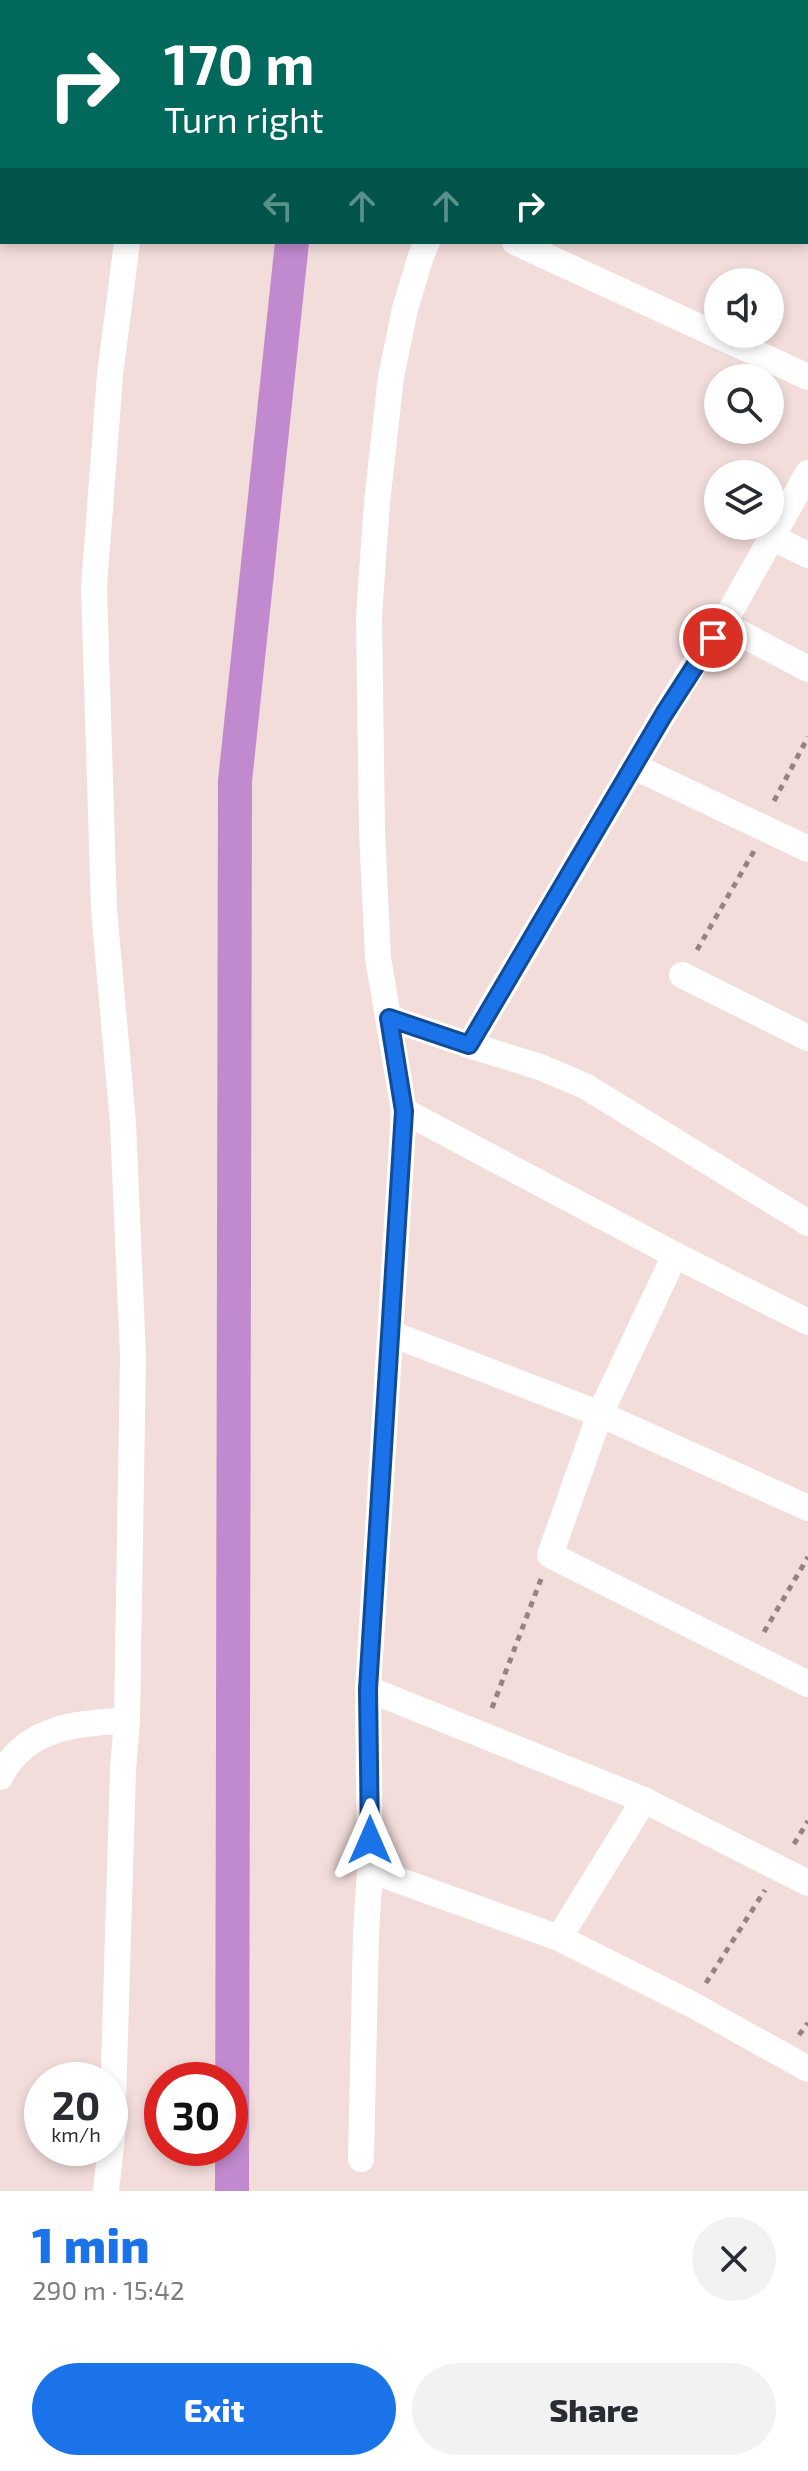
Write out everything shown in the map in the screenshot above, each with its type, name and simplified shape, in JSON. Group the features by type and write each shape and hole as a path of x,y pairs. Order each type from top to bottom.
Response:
{"street":[{"path":"106,2191 112,2135 127,1720 133,1356 123,1123 104,910 94,587 110,375 127,244"},
{"path":"361,2159 370,1870 368,1689 404,1111 378,958 372,831 369,616 377,502 391,377 405,309 426,244"},
{"path":"519,244 808,377"},
{"path":"784,515 808,473"},
{"path":"469,1045 687,677 723,624 769,540"},
{"path":"777,540 808,555"},
{"path":"723,624 808,669"},
{"path":"635,767 808,849"},
{"path":"682,975 808,1038"},
{"path":"389,1018 540,1067 585,1086 808,1223"},
{"path":"404,1111 808,1322"},
{"path":"675,1255 600,1414 550,1555 808,1684"},
{"path":"392,1334 600,1414 808,1508"},
{"path":"368,1689 644,1800 808,1883"},
{"path":"0,1777 31,1740 56,1729 127,1720"},
{"path":"559,1938 644,1800"},
{"path":"370,1870 559,1938 693,2005 808,2069"}],"path":[{"path":"682,975 763,828 808,737"},
{"path":"482,1735 550,1555"},
{"path":"752,1654 808,1557"},
{"path":"693,2005 808,1821"}],"waterway":[{"path":"232,2191 235,781 292,244"}],"route":[{"path":"370,1840 368,1689 404,1111 389,1018 469,1045 664,714 713,638"}]}
